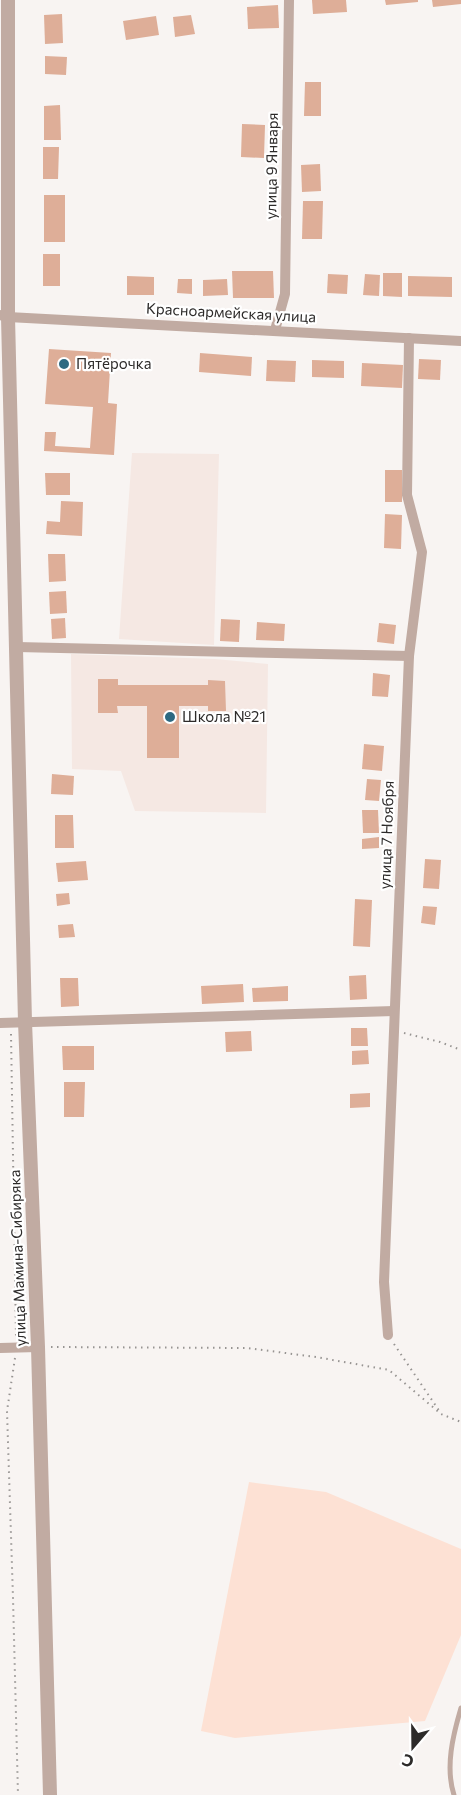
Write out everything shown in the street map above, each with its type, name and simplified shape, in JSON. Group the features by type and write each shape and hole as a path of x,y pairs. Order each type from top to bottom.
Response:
{"street":[{"name":"улица Мамина-Сибиряка","path":"8,0 4,316 17,647 25,1022 38,1347 51,1795"},
{"name":"улица 9 Января","path":"275,330 285,294 289,0"},
{"name":"Красноармейская улица","path":"4,316 461,341"},
{"name":"улица 7 Ноября","path":"388,1335 384,1282 409,656 422,552 407,495 409,338"},
{"path":"17,647 409,656"},
{"path":"5,1022 394,1011"},
{"path":"0,1348 38,1347"}],"lane":[{"path":"454,1795 450,1761 461,1708"}],"path":[{"path":"5,1022 16,1347 6,1411 14,1598 18,1795"},
{"path":"393,1028 410,1036 440,1042 461,1050"},
{"path":"388,1335 441,1414"},
{"path":"38,1347 247,1348 316,1357 389,1370 441,1414 461,1422"}],"shaded area":[{"path":"132,453 219,454 214,645 119,639"},
{"name":"Школа №21","path":"71,654 215,659 268,664 266,813 135,811 121,771 72,769"},
{"path":"249,1482 326,1492 461,1549 461,1635 425,1721 235,1738 201,1731"}],"building":[{"path":"312,0 346,0 347,12 313,14"},
{"path":"385,0 418,0 418,2 386,5"},
{"path":"432,0 461,0 461,4 433,7"},
{"path":"278,5 279,28 248,29 247,7"},
{"path":"62,14 63,43 45,44 44,15"},
{"path":"191,15 195,34 175,37 173,17"},
{"path":"156,16 159,35 126,40 123,21"},
{"path":"45,56 67,57 66,75 45,74"},
{"path":"305,82 321,82 321,116 304,116"},
{"path":"60,105 61,140 44,140 44,106"},
{"path":"242,124 265,125 264,158 241,157"},
{"path":"43,147 59,147 58,179 43,179"},
{"path":"320,164 321,191 302,192 301,165"},
{"path":"44,195 65,195 65,242 44,242"},
{"path":"303,201 323,201 322,239 302,239"},
{"path":"43,254 60,254 60,286 43,286"},
{"path":"232,271 273,271 274,298 233,298"},
{"path":"383,273 402,273 402,297 383,296"},
{"path":"328,274 348,275 347,294 327,293"},
{"path":"365,274 380,275 379,296 363,295"},
{"path":"127,276 154,277 154,295 127,295"},
{"path":"408,276 452,277 452,297 408,296"},
{"path":"178,279 192,279 192,294 177,293"},
{"path":"227,279 228,295 203,296 203,280"},
{"path":"49,349 111,353 108,403 117,404 114,455 44,451 45,432 56,432 55,446 90,448 93,407 45,404"},
{"path":"200,353 252,357 251,376 199,372"},
{"path":"419,359 441,360 440,380 418,379"},
{"path":"267,360 296,361 295,382 266,381"},
{"path":"312,360 344,361 344,378 312,377"},
{"path":"362,363 403,365 402,388 361,386"},
{"path":"385,470 402,470 402,502 385,502"},
{"path":"45,473 70,473 70,495 46,495"},
{"path":"61,501 83,502 82,536 46,534 47,521 60,522"},
{"path":"385,514 402,515 401,549 384,548"},
{"path":"48,554 65,554 66,581 49,582"},
{"path":"66,591 67,613 50,614 49,592"},
{"path":"65,618 66,638 52,639 51,619"},
{"path":"221,619 240,620 239,642 220,641"},
{"path":"257,622 285,624 284,641 256,640"},
{"path":"379,623 396,625 394,644 377,642"},
{"path":"373,673 390,675 388,697 372,696"},
{"path":"98,679 118,679 118,685 208,685 208,680 225,681 226,711 208,711 208,706 179,706 179,758 147,758 147,706 117,706 118,713 98,713"},
{"path":"364,744 384,746 382,771 362,769"},
{"path":"52,774 74,776 73,795 51,794"},
{"path":"367,779 381,780 379,801 365,800"},
{"path":"362,810 378,810 379,833 363,833"},
{"path":"55,815 73,815 74,848 55,848"},
{"path":"379,837 379,848 362,849 362,839"},
{"path":"425,859 441,860 439,889 423,888"},
{"path":"86,861 88,880 58,882 56,863"},
{"path":"69,893 70,904 57,906 56,894"},
{"path":"355,899 372,900 370,947 353,946"},
{"path":"423,906 437,907 435,925 421,923"},
{"path":"73,924 75,937 59,938 58,925"},
{"path":"366,975 367,999 350,1000 349,976"},
{"path":"60,978 78,978 79,1006 61,1007"},
{"path":"243,984 244,1002 202,1004 201,986"},
{"path":"288,986 288,1001 253,1002 252,988"},
{"path":"351,1028 367,1028 368,1046 351,1046"},
{"path":"251,1031 252,1051 226,1052 225,1032"},
{"path":"62,1046 94,1046 94,1070 63,1070"},
{"path":"368,1050 369,1064 352,1065 352,1051"},
{"path":"64,1082 85,1082 84,1117 64,1117"},
{"path":"370,1093 370,1107 350,1108 350,1094"}],"place":[{"name":"Пятёрочка","path":"64,364"},
{"name":"Школа №21","path":"170,717"}]}
